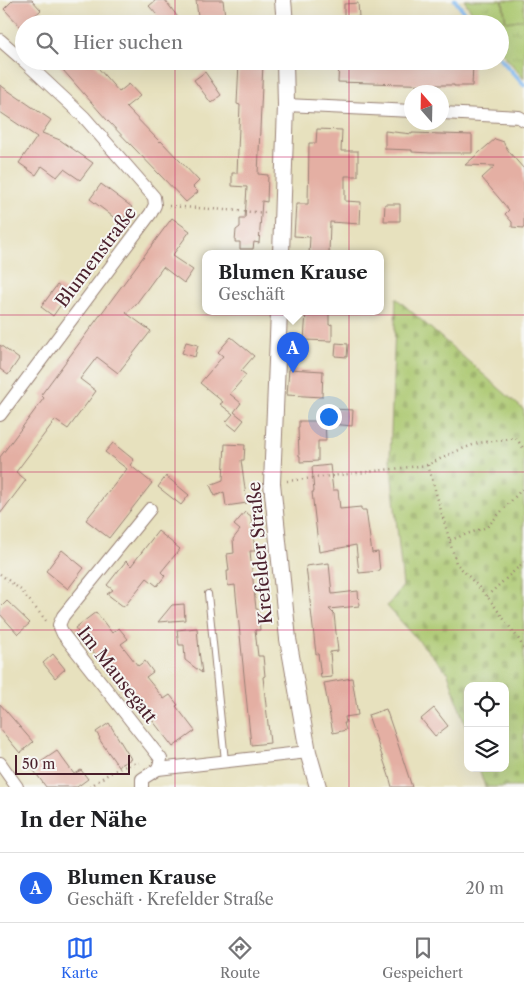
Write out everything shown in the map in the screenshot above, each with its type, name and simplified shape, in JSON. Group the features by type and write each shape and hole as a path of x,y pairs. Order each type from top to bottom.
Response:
{"main road":[{"path":"283,0 284,15"},
{"path":"281,250 286,70"},
{"name":"Krefelder Straße","path":"279,315 272,483 288,639 308,752 318,787"}],"street":[{"name":"Blumenstraße","path":"0,40 15,53"},
{"name":"Blumenstraße","path":"0,415 5,398 151,213 155,205 154,198 84,117 34,70"},
{"path":"286,105 404,111"},
{"path":"449,112 519,116 524,120"},
{"name":"Im Mausegatt","path":"150,509 63,616 59,625 63,634 160,764"},
{"path":"142,787 142,780 160,764 225,761 308,752"},
{"path":"0,763 17,787"}],"lane":[{"path":"208,594 225,761"}],"path":[{"path":"155,205 283,213"},
{"path":"272,483 428,465 478,443 516,438 524,449"},
{"path":"428,465 456,563 487,596 520,641 524,650"},
{"path":"450,540 487,527 524,487"},
{"path":"487,596 524,562"},
{"path":"0,574 20,590 49,625 59,625"},
{"path":"520,641 524,637"},
{"path":"90,787 111,772 129,765 160,764"}],"green space":[{"path":"464,0 502,0 505,15 474,15"},
{"path":"503,0 524,0 524,19 509,22 509,15 505,15"},
{"path":"524,19 524,79 509,61 509,22"},
{"path":"396,298 524,410 524,787 485,787 480,772 509,772 509,682 464,682 464,722 448,673 387,606 403,586 390,459"}],"building":[{"path":"13,0 32,0 41,10 36,15 15,15 15,21 4,9"},
{"path":"156,0 165,0 176,15 157,15 149,6"},
{"path":"196,0 223,0 225,15 198,15"},
{"path":"358,3 359,15 344,15 344,4"},
{"path":"63,70 100,70 119,92 129,84 140,96 126,107 199,181 193,187 198,192 186,202 107,120"},
{"path":"239,70 263,70 258,174 268,175 267,202 262,201 259,243 254,242 253,249 240,249 240,242 235,242 236,230 240,227 240,219 245,219 247,187 232,186 232,173 237,173 240,105 237,104"},
{"path":"339,70 473,70 472,86 338,82"},
{"path":"205,72 221,95 211,103 194,80"},
{"path":"0,85 51,120 42,133 60,140 93,163 80,180 64,169 57,177 42,166 36,175 19,163 37,137 0,112"},
{"path":"317,129 342,130 341,151 358,151 358,176 345,176 345,201 361,202 360,224 330,222 329,250 309,250 310,237 294,236 296,204 308,204 309,143 316,143"},
{"path":"385,131 412,134 472,135 472,153 430,153 385,149"},
{"path":"495,139 504,142 510,153 524,169 524,228 512,227 512,222 505,214 509,210 482,178 495,166 465,165"},
{"path":"101,184 132,207 121,223 90,199"},
{"path":"385,204 400,204 400,221 384,221"},
{"path":"172,218 190,231 172,256 193,270 184,283 163,267 136,304 126,313 151,331 118,373 97,357 80,379 96,391 68,429 55,420 16,472 26,480 0,514 0,457 44,398 41,395"},
{"path":"57,285 69,293 53,316 41,307"},
{"path":"306,315 329,315 329,325 332,324 332,341 304,340"},
{"path":"231,337 254,356 241,371 246,375 230,394 241,403 234,412 244,420 236,430 226,422 233,414 220,404 223,402 200,383 223,356 218,352"},
{"path":"186,342 198,345 195,357 182,353"},
{"path":"336,343 348,344 347,357 335,356"},
{"path":"0,345 19,359 8,375 0,369"},
{"path":"289,369 323,371 322,397 287,395"},
{"path":"332,409 353,410 352,426 332,424"},
{"path":"299,421 325,421 326,441 318,441 318,461 300,462"},
{"path":"113,443 134,460 130,465 152,483 109,538 86,520 127,469 105,452"},
{"path":"225,444 245,445 244,460 241,460 247,503 226,506 224,492 215,496 210,485 223,480"},
{"path":"330,465 333,490 338,490 340,509 361,507 361,510 366,510 372,553 378,552 380,571 359,573 356,545 319,552 312,492 314,492 312,467"},
{"path":"166,476 189,495 181,505 158,487"},
{"path":"245,512 251,516 255,551 250,551 260,630 255,630 258,656 263,656 265,676 263,677 270,743 251,745 235,585 228,586 227,571 229,571 227,554 234,553 233,539 240,530 234,525"},
{"path":"158,531 180,549 161,572 165,576 157,586 147,578 124,607 107,594 113,590 107,585 126,561 131,566"},
{"path":"62,550 84,568 68,589 46,571"},
{"path":"329,563 332,594 358,591 359,606 329,609 334,614 338,651 330,652 332,677 321,678 318,653 316,654 306,566"},
{"path":"7,601 30,623 18,634 0,614 0,608"},
{"path":"184,604 185,620 158,622 172,605"},
{"path":"96,612 112,633 119,628 128,639 121,644 138,666 145,661 153,672 146,677 164,699 170,695 195,731 173,747 146,712 142,715 75,628"},
{"path":"197,628 202,673 185,660 184,645 179,645 177,630"},
{"path":"53,654 65,669 55,678 43,663"},
{"path":"352,678 358,715 345,717 346,730 333,733 324,683"},
{"path":"0,704 33,742 20,753 0,729"},
{"path":"434,708 448,726 435,736 421,719"},
{"path":"386,709 412,787 392,787 368,715"},
{"path":"109,723 131,759 118,766 96,732"},
{"path":"57,751 74,774 81,770 88,779 77,787 46,787 32,768"}],"waterway":[{"path":"455,0 466,15"},
{"path":"509,68 524,85"}],"place":[{"name":"Blumen Krause","path":"293,373"}]}
